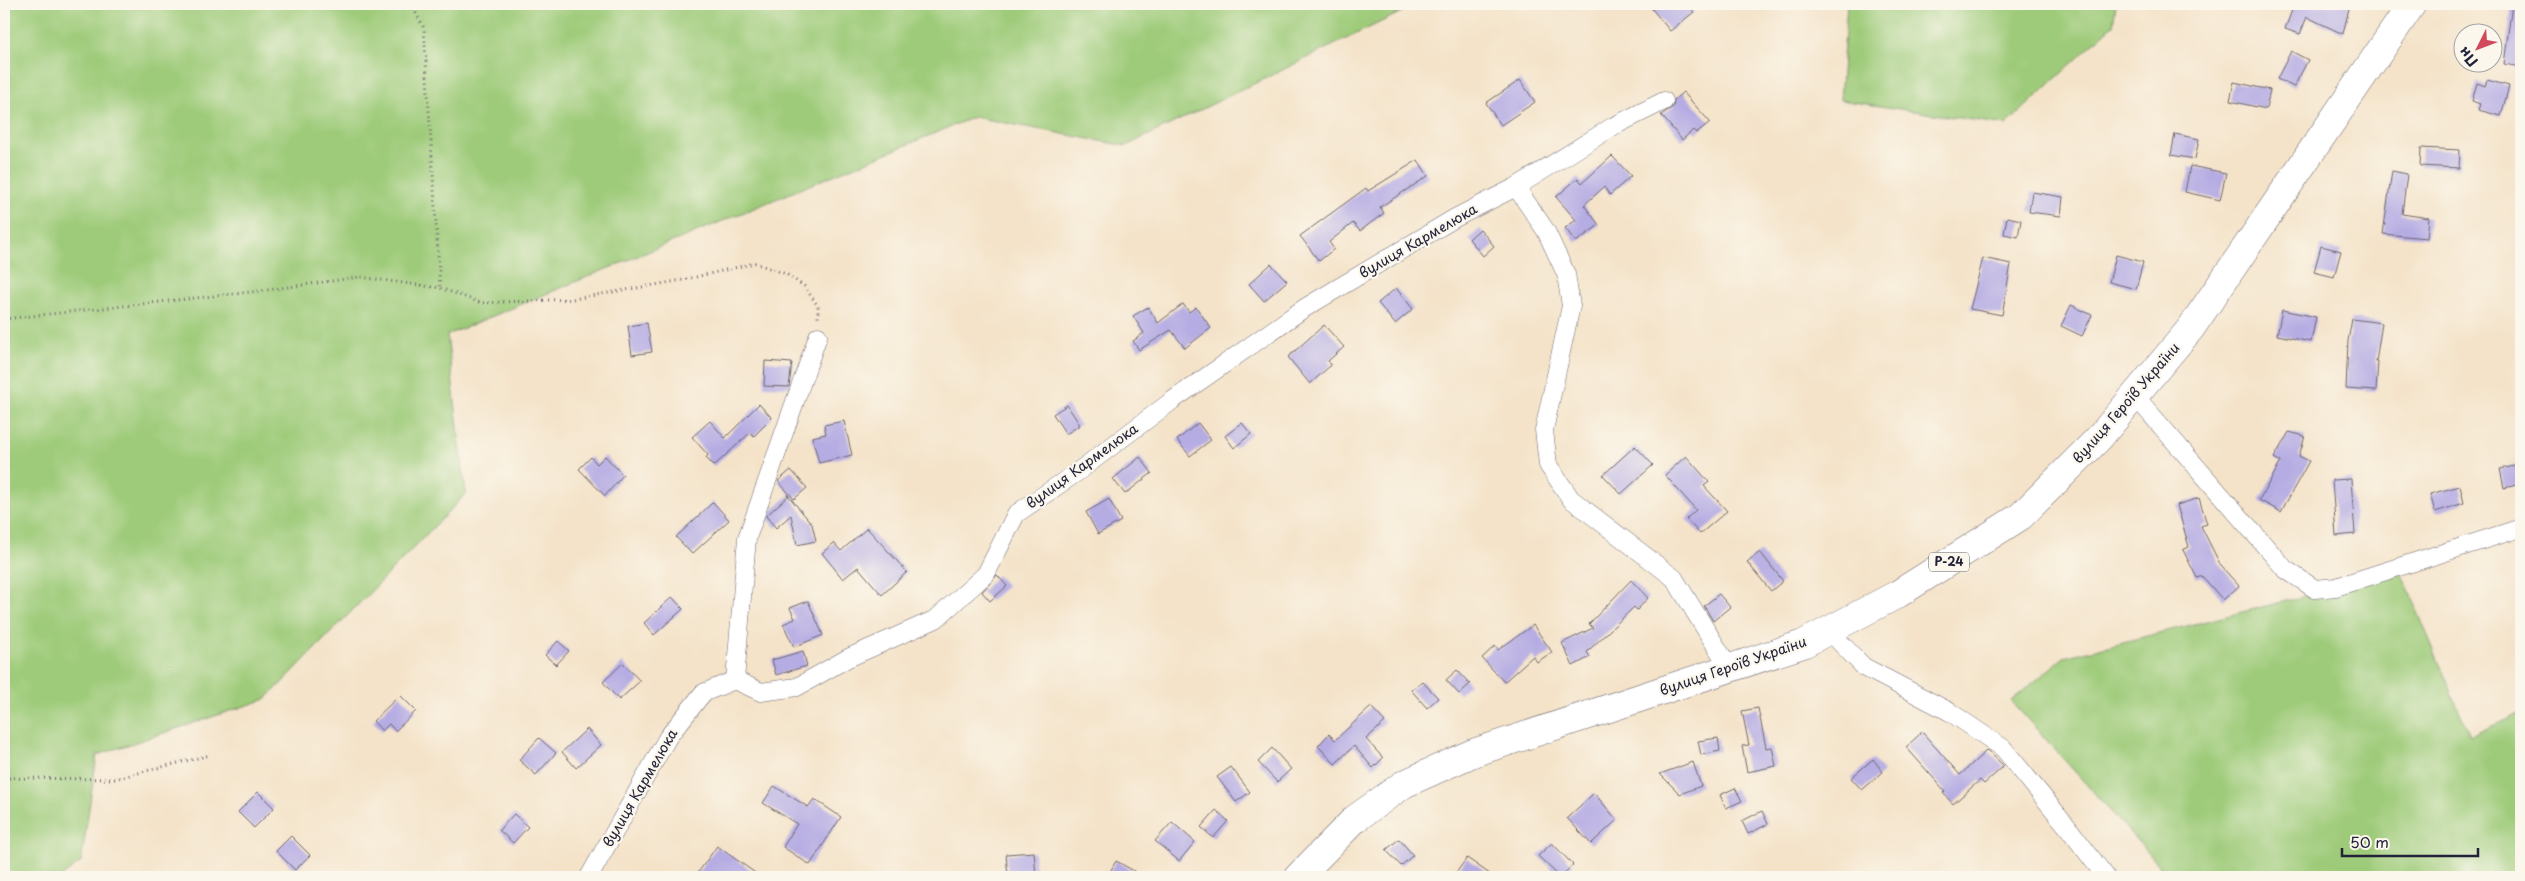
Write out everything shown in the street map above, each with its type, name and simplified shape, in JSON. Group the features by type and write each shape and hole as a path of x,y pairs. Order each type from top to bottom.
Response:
{"main road":[{"name":"вулиця Героїв України","path":"1298,877 1355,819 1404,784 1473,753 1803,644 1898,594 2021,516 2099,438 2190,328 2412,4"}],"street":[{"name":"вулиця Кармелюка","path":"589,877 668,737 703,693 735,680 761,692 797,687 848,658 936,619 986,574 1016,514 1076,473 1172,400 1303,309 1454,218 1516,187 1612,127 1664,101"},
{"path":"1516,187 1546,230 1566,274 1571,306 1544,430 1548,465 1570,499 1674,578 1730,669"},
{"path":"735,680 747,538 818,336"},
{"path":"2135,396 2285,569 2316,589 2336,587 2521,528"},
{"path":"1829,630 1864,666 1950,712 2003,748 2106,877"}],"path":[{"path":"412,4 424,28 440,288"},
{"path":"4,319 260,291 360,277 440,288 480,303 573,298 683,280 755,263 786,274 804,286 818,306 818,336"},
{"path":"4,778 114,779 210,755"}],"green space":[{"path":"4,4 1418,4 1126,146 974,117 447,335 466,494 266,699 97,755 81,862 61,877 4,877"},
{"path":"1847,4 2116,4 2113,25 2006,125 1840,100"},
{"path":"2401,572 2470,736 2521,713 2521,877 2170,877 2011,701 2064,657"}],"building":[{"path":"1648,4 1687,4 1694,12 1670,31"},
{"path":"2279,4 2350,4 2343,34 2307,17 2300,34 2285,29 2292,10"},
{"path":"2512,4 2521,4 2521,67 2504,64"},
{"path":"2291,51 2308,60 2294,87 2277,79"},
{"path":"1520,80 1535,102 1501,125 1486,103"},
{"path":"2487,80 2509,86 2501,116 2478,110 2480,104 2472,101 2477,83 2485,86"},
{"path":"2234,82 2270,90 2266,109 2230,101"},
{"path":"1683,92 1710,122 1696,133 1693,130 1682,140 1661,115 1673,107 1674,100"},
{"path":"2175,134 2199,139 2195,159 2171,155"},
{"path":"2421,148 2460,150 2459,168 2420,166"},
{"path":"1612,156 1631,176 1610,195 1604,187 1584,205 1599,225 1576,242 1565,228 1576,220 1556,197 1578,178 1582,183"},
{"path":"1418,160 1428,176 1380,207 1384,213 1360,231 1353,223 1329,242 1334,249 1319,261 1300,236 1366,188 1368,191"},
{"path":"2190,166 2226,173 2220,200 2185,192"},
{"path":"2392,171 2407,174 2402,214 2429,218 2427,238 2383,234"},
{"path":"2032,192 2063,197 2061,216 2029,212"},
{"path":"2007,217 2021,220 2018,237 2004,234"},
{"path":"1480,229 1494,246 1483,256 1469,239"},
{"path":"2321,246 2341,251 2334,277 2314,272"},
{"path":"2116,255 2143,262 2136,289 2109,282"},
{"path":"1983,258 2011,264 2002,315 1970,309"},
{"path":"1271,264 1287,281 1264,301 1249,284"},
{"path":"1396,288 1413,309 1395,324 1378,303"},
{"path":"1183,304 1189,312 1196,307 1211,328 1185,348 1171,330 1139,350 1133,341 1144,333 1133,316 1148,307 1158,323"},
{"path":"2071,305 2092,315 2082,336 2061,326"},
{"path":"2282,310 2316,317 2311,342 2277,335"},
{"path":"2352,319 2382,323 2376,362 2378,362 2376,391 2346,389 2348,341"},
{"path":"647,323 652,352 632,355 628,326"},
{"path":"1324,325 1344,347 1328,361 1331,365 1310,384 1288,357"},
{"path":"765,361 792,363 789,387 764,386"},
{"path":"759,404 772,418 754,436 750,433 714,466 706,458 708,455 692,437 710,421 725,438"},
{"path":"1067,405 1080,425 1066,434 1053,414"},
{"path":"844,421 852,455 819,463 812,437 826,434 824,425"},
{"path":"1198,423 1211,440 1190,456 1177,440"},
{"path":"1242,423 1251,434 1234,448 1225,436"},
{"path":"2289,432 2305,436 2299,456 2309,461 2281,512 2259,500 2281,462 2274,458"},
{"path":"1635,446 1653,465 1621,494 1603,475"},
{"path":"605,456 623,475 605,496 579,469 591,457 597,464"},
{"path":"1686,456 1709,482 1704,486 1727,511 1700,534 1686,519 1696,510 1665,475"},
{"path":"1140,457 1152,473 1125,494 1113,479"},
{"path":"2519,465 2521,484 2504,488 2500,469"},
{"path":"791,470 807,488 794,499 778,481"},
{"path":"2351,479 2355,534 2336,536 2332,480"},
{"path":"2460,486 2464,503 2435,512 2430,494"},
{"path":"787,494 812,524 816,541 797,545 791,515 776,528 766,516 788,496"},
{"path":"2199,498 2207,524 2201,526 2221,566 2239,586 2223,600 2202,576 2197,578 2183,550 2189,547 2177,505"},
{"path":"1109,499 1121,521 1098,534 1086,512"},
{"path":"713,502 729,520 692,554 676,537"},
{"path":"867,528 907,572 882,595 858,567 843,579 822,553 834,543 841,551"},
{"path":"1760,552 1783,581 1771,591 1747,562"},
{"path":"997,575 1007,586 990,601 982,592"},
{"path":"1631,580 1648,598 1637,610 1634,607 1587,652 1590,657 1573,666 1562,643 1593,628 1589,624"},
{"path":"1719,594 1730,607 1713,621 1704,606"},
{"path":"672,597 683,609 654,635 644,623"},
{"path":"808,601 823,635 794,647 783,624 795,619 790,608"},
{"path":"1533,625 1552,652 1537,662 1533,656 1504,682 1482,658 1495,646 1498,650"},
{"path":"558,641 569,651 556,665 545,655"},
{"path":"803,651 807,666 776,675 772,660"},
{"path":"623,663 640,681 619,700 603,682"},
{"path":"1457,670 1470,684 1459,694 1446,680"},
{"path":"1422,681 1438,698 1427,708 1411,690"},
{"path":"400,695 416,711 395,731 389,724 382,731 373,721"},
{"path":"1371,707 1385,722 1366,739 1383,758 1373,768 1354,746 1335,764 1318,746 1329,734 1335,740"},
{"path":"1758,708 1766,748 1772,747 1776,766 1747,772 1742,746 1749,745 1742,711"},
{"path":"587,729 601,745 576,768 562,752"},
{"path":"1922,732 1960,775 1987,750 2004,766 1984,784 1980,780 1953,804 1943,793 1945,791 1906,747"},
{"path":"539,738 556,753 536,775 519,760"},
{"path":"1718,738 1720,751 1701,755 1698,741"},
{"path":"1272,748 1291,769 1277,782 1258,762"},
{"path":"1873,759 1883,772 1862,790 1851,778"},
{"path":"1693,762 1701,786 1680,794 1660,774"},
{"path":"1231,767 1250,792 1236,802 1217,777"},
{"path":"774,786 808,807 814,799 841,817 810,865 783,847 797,824 763,803"},
{"path":"1735,788 1742,801 1726,808 1720,795"},
{"path":"258,792 274,808 254,828 238,812"},
{"path":"1594,793 1617,820 1591,844 1567,818"},
{"path":"1216,810 1228,821 1213,838 1201,827"},
{"path":"1762,811 1768,824 1748,834 1742,821"},
{"path":"514,814 528,827 513,843 499,830"},
{"path":"1172,822 1195,842 1179,861 1155,841"},
{"path":"291,836 310,855 295,870 276,851"},
{"path":"1399,839 1413,855 1401,866 1386,850"},
{"path":"1552,843 1573,865 1560,877 1538,856"},
{"path":"717,846 761,877 695,877"},
{"path":"1034,852 1036,877 1008,877 1006,854"},
{"path":"1467,858 1494,877 1453,877"},
{"path":"1116,861 1145,877 1107,877"}]}
